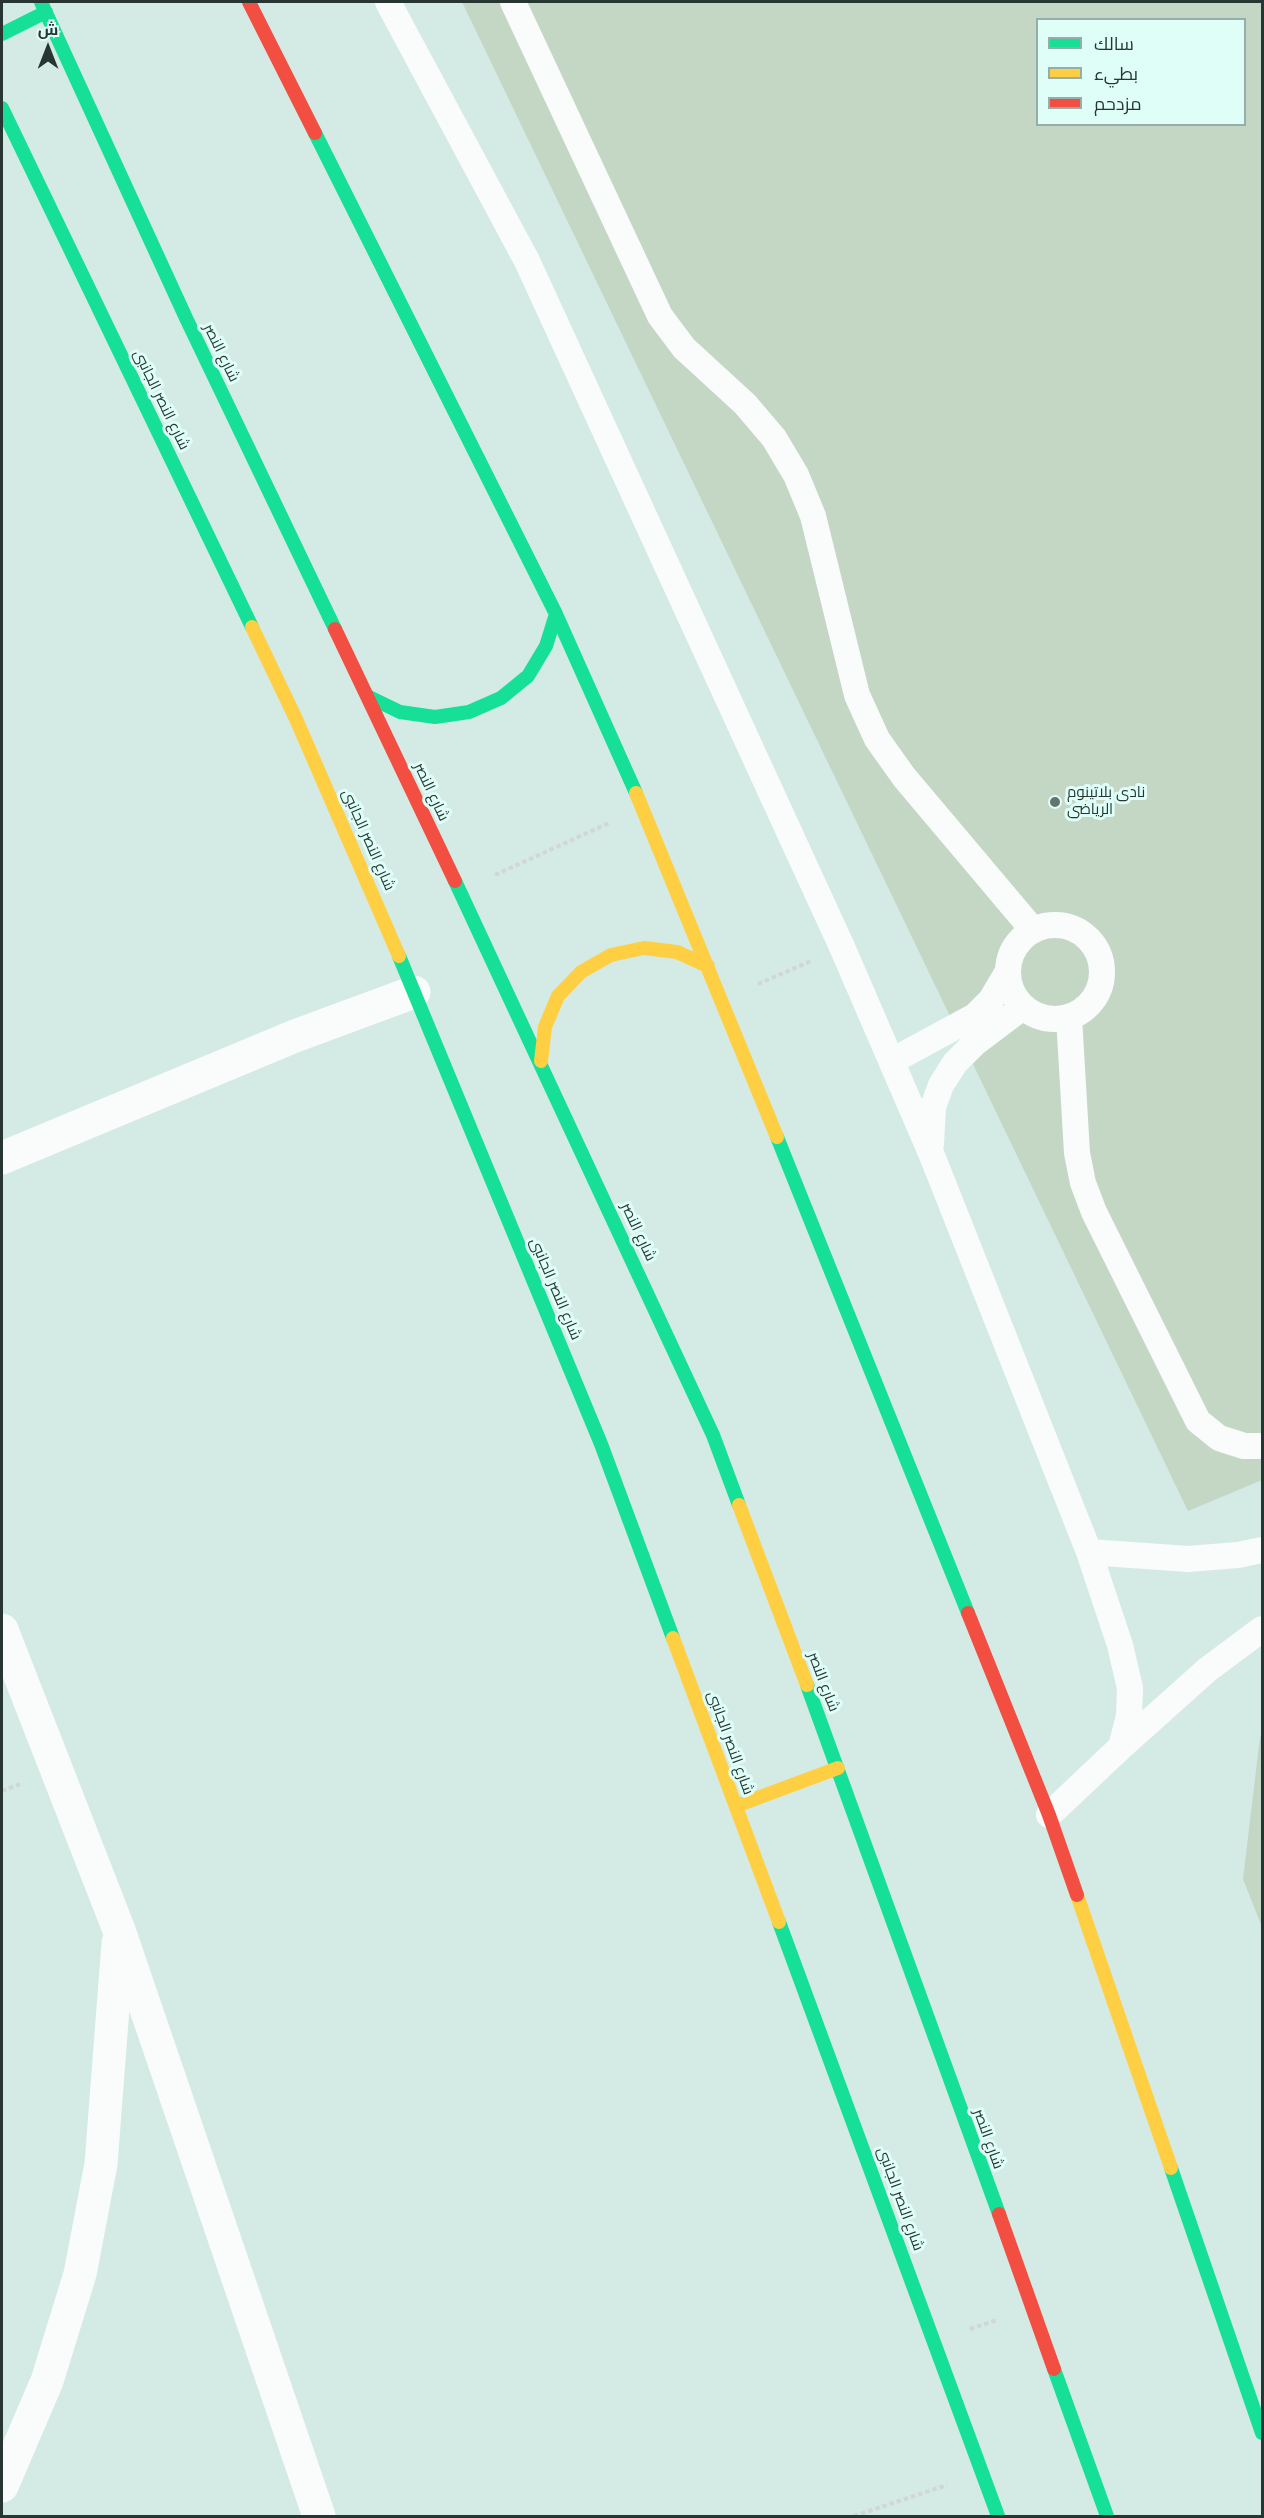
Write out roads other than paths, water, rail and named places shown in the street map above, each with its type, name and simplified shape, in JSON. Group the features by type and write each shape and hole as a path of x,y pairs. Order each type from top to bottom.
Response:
{"main road":[{"path":"249,2 556,614 642,808 708,966 1049,1815 1263,2433"},
{"path":"2,34 44,7"},
{"name":"شارع النصر","path":"44,7 186,318 337,636 369,697 458,892 541,1061 713,1435 838,1768 1107,2517"},
{"name":"شارع النصر الجانبى","path":"2,108 296,719 414,992 601,1444 935,2341 998,2517"},
{"path":"369,697 400,712 435,717 469,712 501,698 528,676 546,646 556,614"},
{"path":"541,1061 544,1027 558,996 581,972 611,955 644,948 677,952 708,966"},
{"path":"736,1806 838,1768"}],"street":[{"path":"2,1158 295,1036 414,992"},
{"path":"2,1630 119,1930 319,2517"},
{"path":"2,2486 47,2381 80,2274 101,2164 119,1930"}],"lane":[{"path":"388,2 527,261 842,947 932,1154 1089,1552 1120,1645 1130,1688 1129,1716 1121,1747"},
{"path":"513,2 660,316 684,348 745,404 774,438 796,475 813,516 857,695 877,739 904,777 1033,930"},
{"path":"892,1061 975,1016 991,1000 1007,973 1014,947 1033,930 1052,924 1071,927 1088,937 1100,953 1103,973 1098,992 1086,1007 1069,1017 1045,1017 1023,1007 1012,991 1007,973"},
{"path":"932,1154 930,1130 933,1107 941,1085 955,1063 974,1044 1023,1007"},
{"path":"1069,1017 1077,1154 1083,1183 1094,1212 1198,1421 1219,1437 1244,1446 1263,1446"},
{"path":"1089,1552 1188,1559 1238,1555 1263,1550"},
{"path":"1049,1815 1207,1670 1263,1629"}],"place":[{"name":"نادى بلاتينوم الرياضى","path":"1055,802"}]}
